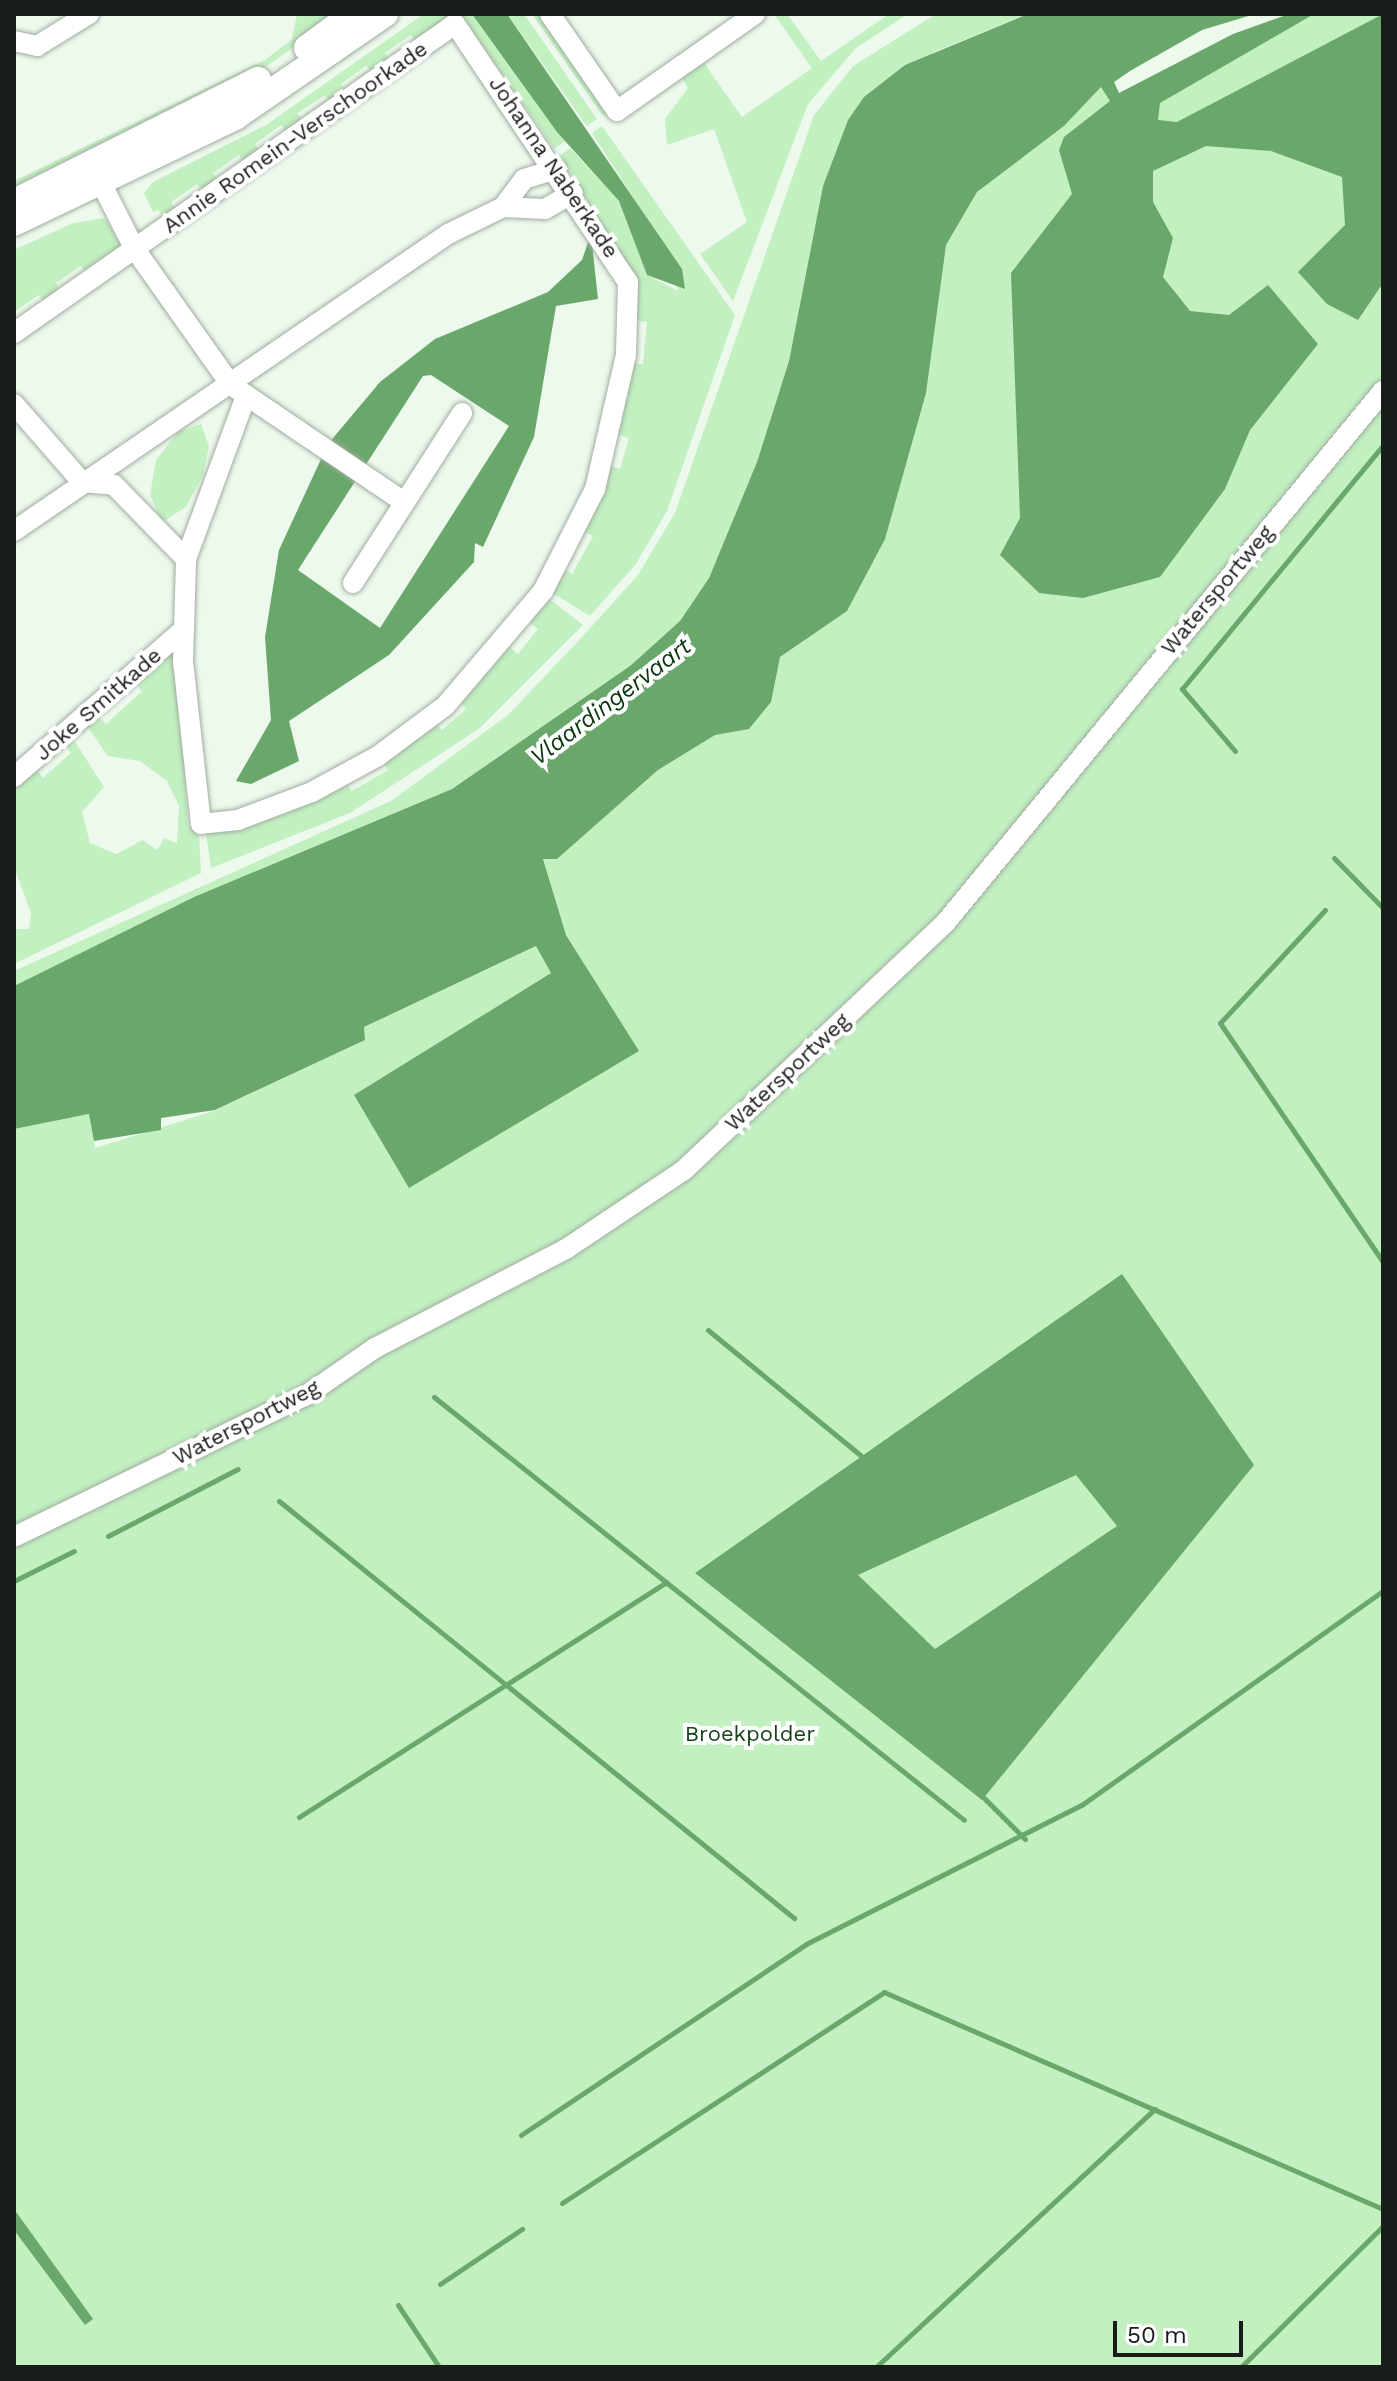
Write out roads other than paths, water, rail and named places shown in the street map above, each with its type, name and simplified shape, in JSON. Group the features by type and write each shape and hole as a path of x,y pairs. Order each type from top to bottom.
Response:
{"street":[{"path":"14,223 229,100 353,14"},
{"path":"14,202 97,174 235,117 385,14"},
{"path":"550,14 617,111 755,14"},
{"path":"14,41 37,46 83,15"},
{"name":"Johanna Naberkade","path":"238,392 186,559 183,630 201,824 250,816 343,776 425,722 483,668 543,591 579,527 619,401 628,282 557,169 455,24"},
{"name":"Annie Romein-Verschoorkade","path":"14,333 455,24"},
{"path":"14,531 82,482 238,392 448,234 503,207 524,179 557,169"},
{"path":"97,174 134,248 238,392 404,502"},
{"path":"503,207 545,209 573,193"},
{"name":"Watersportweg","path":"14,1537 305,1396 375,1348 566,1249 684,1170 946,922 1383,391"},
{"path":"14,404 82,482 114,485 186,559"},
{"path":"353,583 462,413"},
{"name":"Joke Smitkade","path":"14,777 183,630"}],"water":[{"path":"472,14 507,14 682,269 685,289 647,275 619,201 557,132"},
{"name":"Vlaardingervaart","path":"1028,14 1255,14 1202,30 1130,71 1114,82 1119,93 1233,34 1289,14 1314,14 1160,103 1158,120 1177,122 1383,14 1383,283 1358,320 1327,304 1298,272 1345,225 1342,177 1271,151 1206,146 1153,171 1153,202 1173,238 1163,277 1190,311 1229,315 1268,285 1318,344 1250,430 1225,489 1160,577 1083,598 1039,593 1000,555 1020,518 1011,273 1072,194 1059,150 1064,137 1110,101 1101,87 1064,126 977,192 946,245 926,393 885,539 847,611 780,657 771,702 749,729 715,735 658,770 557,859 543,859 566,935 639,1051 409,1188 354,1095 551,973 536,946 364,1027 365,1040 215,1110 161,1118 161,1130 94,1141 89,1114 14,1129 14,986 194,897 452,789 630,666 680,621 709,578 757,462 789,361 823,186 848,120 864,97 905,65"},
{"path":"591,234 598,299 556,306 534,437 483,547 475,543 474,562 389,655 289,721 299,761 251,784 236,781 271,720 265,637 279,550 328,444 380,382 435,339 548,292 582,260","holes":["431,375 509,426 380,628 298,570 423,376"]},
{"path":"1122,1274 1254,1465 982,1800 695,1573","holes":["1076,1475 1117,1526 935,1649 858,1575"]},
{"path":"14,2209 93,2319 85,2325 14,2230"}],"waterway":[{"path":"1235,751 1182,689 1383,445"},
{"path":"1334,858 1383,908"},
{"path":"1325,910 1220,1023 1383,1262"},
{"path":"708,1330 860,1455"},
{"path":"434,1397 964,1820"},
{"path":"108,1536 238,1469"},
{"path":"279,1501 794,1918"},
{"path":"14,1581 74,1551"},
{"path":"299,1817 666,1582"},
{"path":"521,2135 806,1944 1083,1804 1383,1591"},
{"path":"984,1798 1025,1839"},
{"path":"562,2203 884,1992 1383,2209"},
{"path":"876,2367 1155,2109"},
{"path":"1241,2367 1383,2226"},
{"path":"440,2284 522,2229"},
{"path":"398,2305 439,2367"}],"park label":[{"name":"Broekpolder","path":"750,1734"}]}
